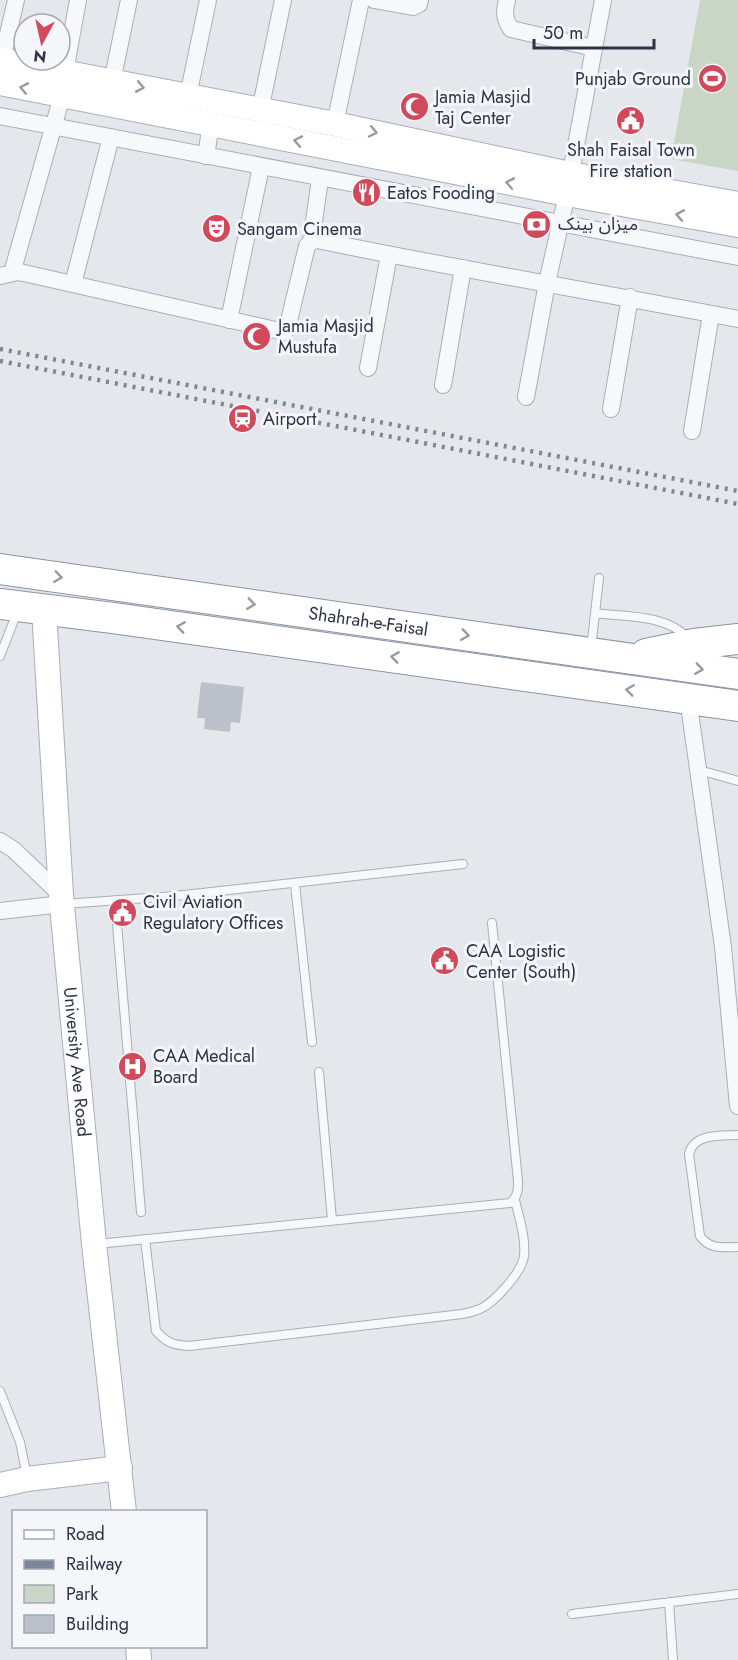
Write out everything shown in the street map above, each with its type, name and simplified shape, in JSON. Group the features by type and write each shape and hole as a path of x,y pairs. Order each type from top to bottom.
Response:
{"highway":[{"name":"Shahrah-e-Faisal","path":"0,569 738,674"},
{"name":"Shahrah-e-Faisal","path":"21,607 738,706"},
{"path":"626,658 694,644 738,639"}],"street":[{"path":"16,0 1,68 212,124 569,184 738,204"},
{"path":"78,0 54,126 6,275 24,273 282,332 286,331 307,246 317,240 738,319"},
{"path":"112,82 129,0"},
{"path":"188,96 208,0"},
{"path":"260,111 283,0"},
{"path":"335,124 361,0"},
{"path":"374,0 413,7 420,0"},
{"path":"507,0 504,10 506,21 511,29 594,48"},
{"path":"526,397 603,0"},
{"path":"63,84 112,82 335,124 738,225"},
{"path":"0,116 320,179 738,257"},
{"path":"206,156 212,124"},
{"path":"73,284 111,137"},
{"path":"229,320 261,166"},
{"path":"311,242 320,179"},
{"path":"368,368 389,255"},
{"path":"443,386 463,268"},
{"path":"610,409 630,297"},
{"path":"692,431 711,314"},
{"name":"University Ave Road","path":"21,607 61,900 94,1245 124,1510"},
{"path":"688,698 723,947 738,1106"},
{"path":"0,841 14,850 61,900"},
{"path":"0,911 61,900"},
{"path":"0,1485 27,1479 120,1468"}],"lane":[{"path":"591,653 599,578"},
{"path":"0,656 21,607"},
{"path":"595,613 656,620 670,624 679,629 694,644"},
{"path":"698,770 738,781"},
{"path":"61,900 115,900 175,896 464,864"},
{"path":"295,884 312,1042"},
{"path":"115,900 141,1212"},
{"path":"94,1245 510,1203 515,1200 519,1191 492,923"},
{"path":"319,1072 332,1221"},
{"path":"738,1135 705,1138 694,1144 689,1155 700,1236 710,1246 738,1247"},
{"path":"145,1239 156,1331 172,1344 189,1346 462,1314 481,1309 495,1299 519,1270 524,1257 524,1238 515,1200"},
{"path":"0,1391 20,1442 27,1479"},
{"path":"572,1614 738,1594"},
{"path":"669,1602 673,1660"}],"green space":[{"name":"Punjab Ground","path":"700,0 738,0 738,171 671,159"}],"building":[{"path":"201,682 244,687 240,723 231,722 230,732 204,729 205,718 197,718"}],"railway":[{"path":"0,349 738,491"},
{"path":"0,361 738,504"}],"place":[{"name":"Punjab Ground","path":"712,79"},
{"name":"Jamia Masjid Taj Center","path":"414,107"},
{"name":"Shah Faisal Town Fire station","path":"631,121"},
{"name":"Eatos Fooding","path":"366,193"},
{"name":"میزان بینک","path":"537,224"},
{"name":"Sangam Cinema","path":"216,229"},
{"name":"Jamia Masjid Mustufa","path":"257,336"},
{"name":"Airport","path":"242,419"},
{"name":"Civil Aviation Regulatory Offices","path":"122,912"},
{"name":"CAA Logistic Center (South)","path":"445,961"},
{"name":"CAA Medical Board","path":"132,1066"}]}
